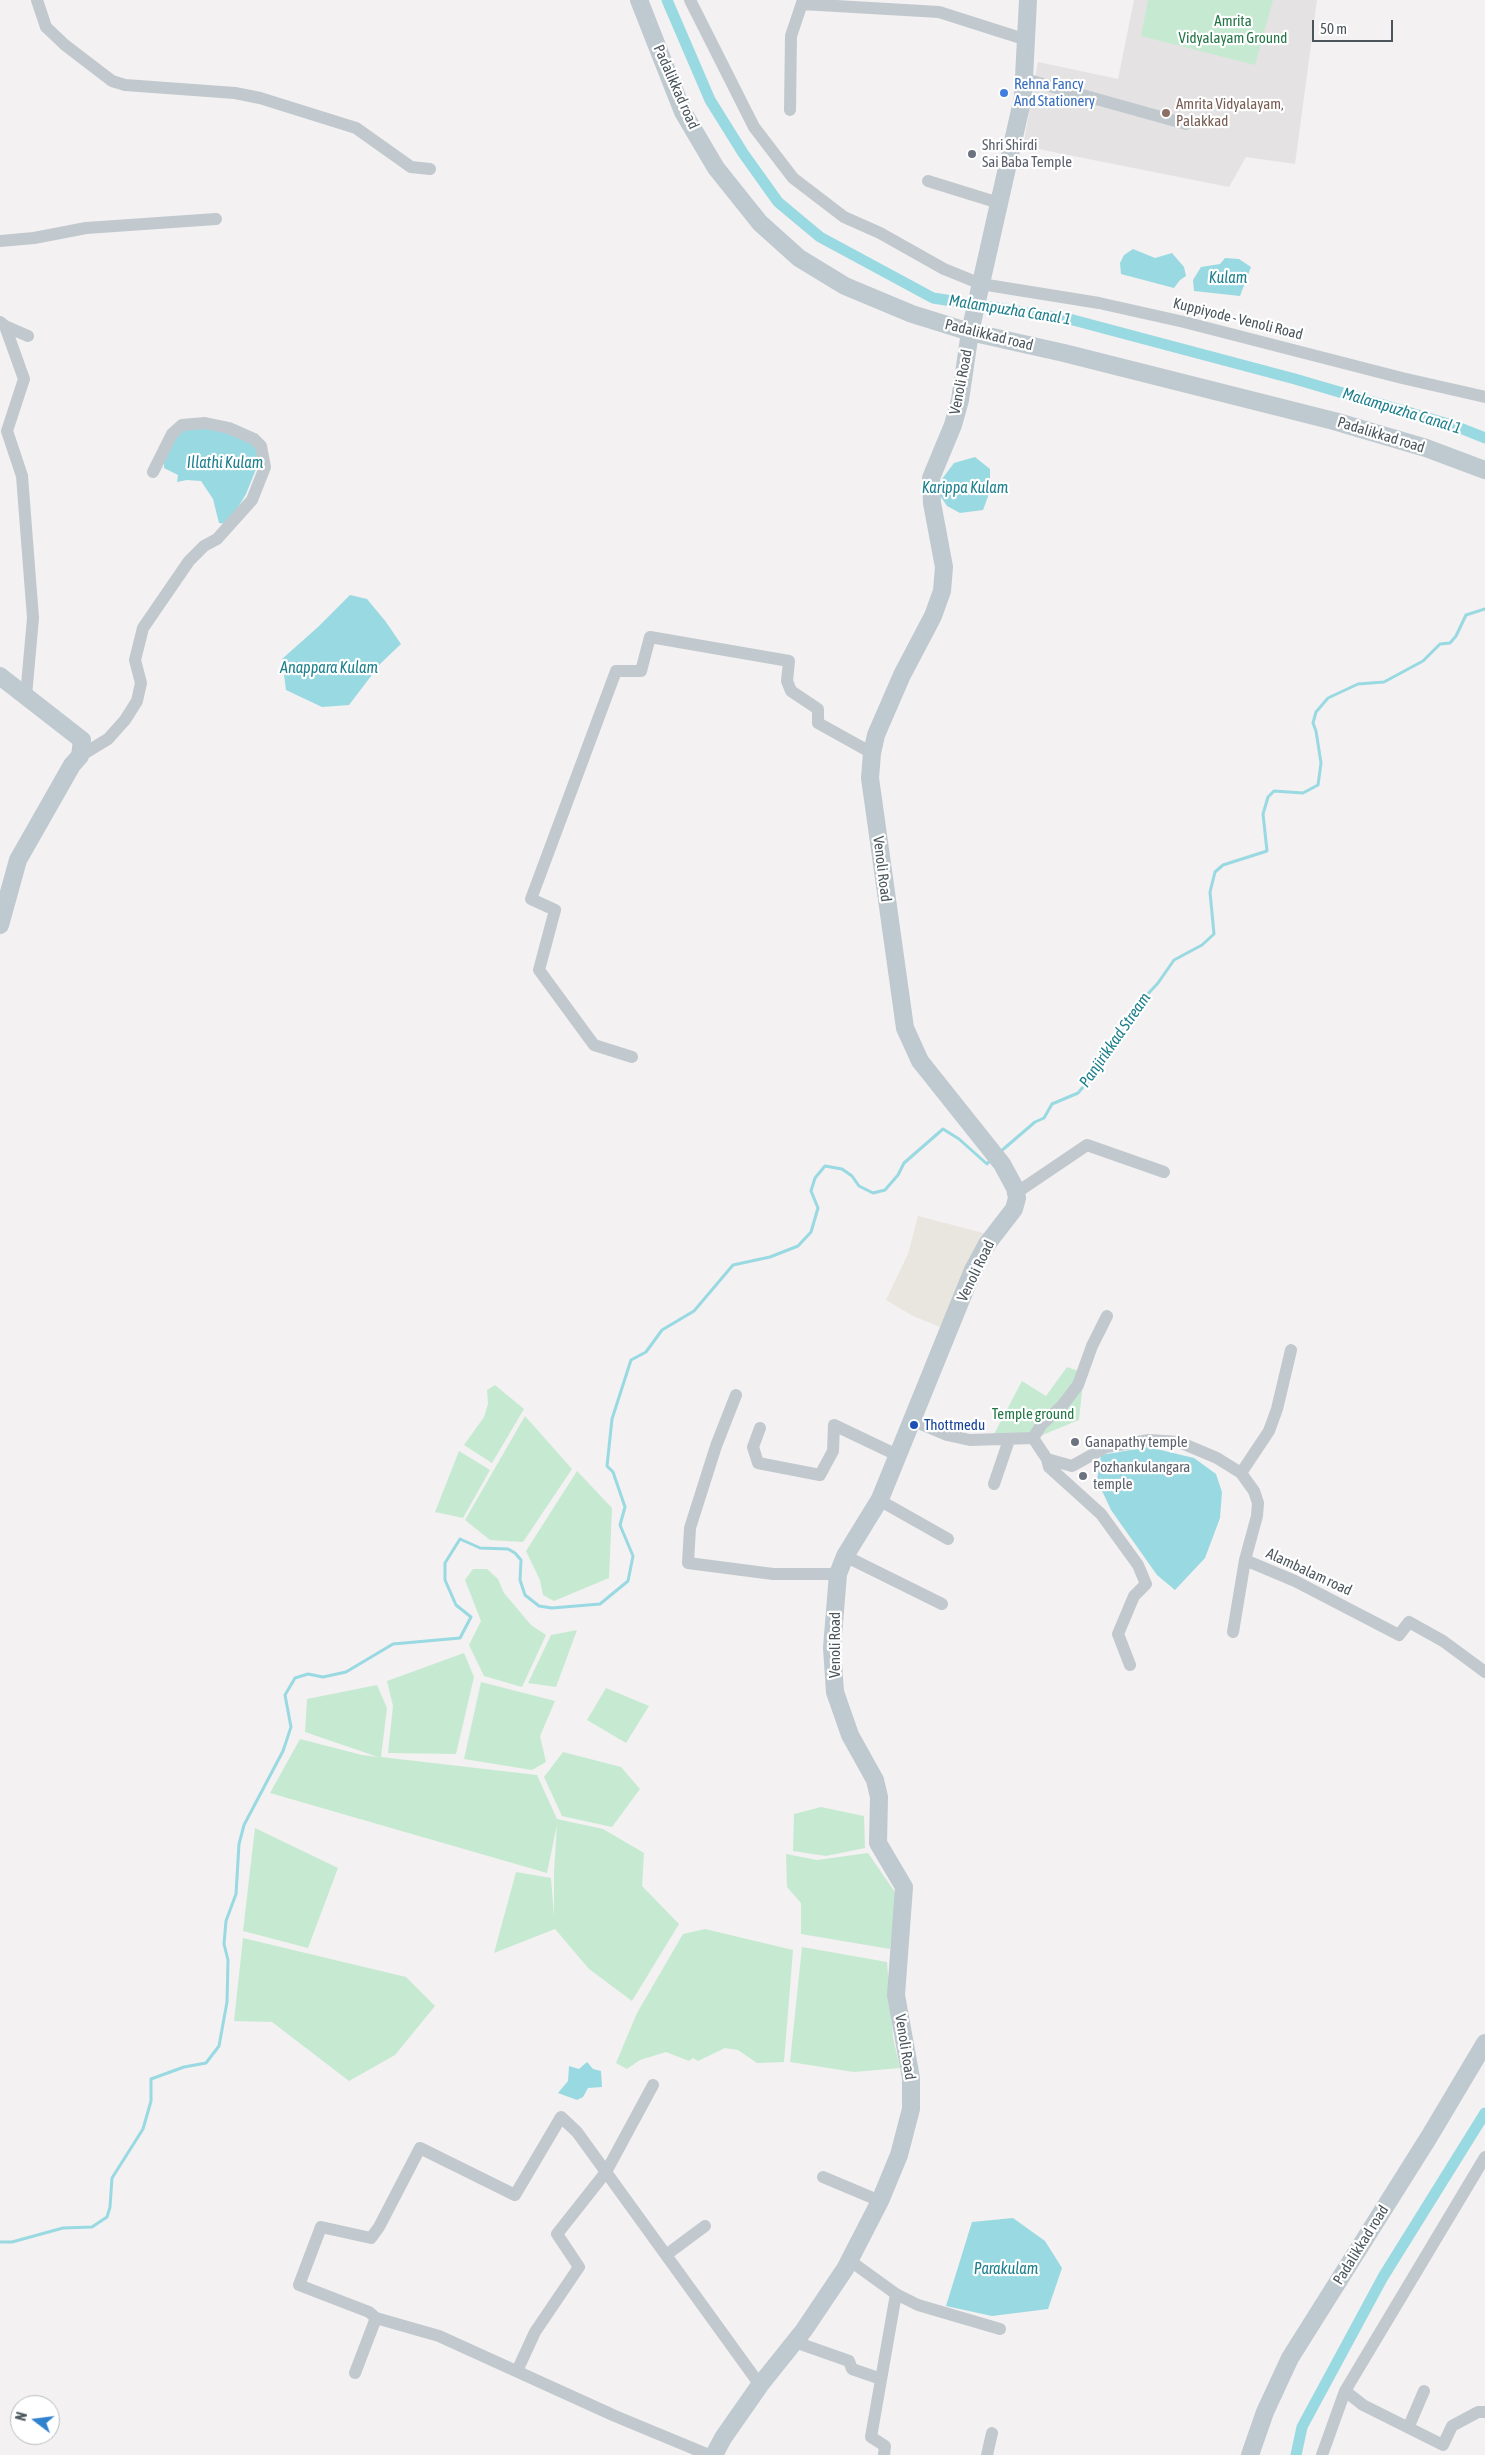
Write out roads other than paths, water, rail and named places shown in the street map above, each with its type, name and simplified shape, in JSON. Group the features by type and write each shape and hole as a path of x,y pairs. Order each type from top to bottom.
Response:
{"street":[{"path":"37,0 46,27 65,45 112,81 125,85 235,93 260,98 356,128 411,167 430,169"},
{"name":"Padalikkad road","path":"639,0 683,112 716,168 760,223 799,258 845,286 912,314 1334,421 1426,448 1485,470"},
{"name":"Kuppiyode - Venoli Road","path":"690,0 754,127 793,178 844,217 880,233 944,270 981,284 1100,303 1485,397"},
{"name":"Venoli Road","path":"714,2455 723,2438 760,2385 795,2342 850,2260 880,2202 899,2155 911,2109 911,2078 896,1995 904,1887 878,1843 878,1797 875,1780 850,1735 836,1692 832,1648 838,1574 845,1556 879,1500 973,1270 987,1244 1014,1208 1016,1192 1002,1164 920,1061 905,1028 870,778 876,735 902,674 933,616 942,591 944,567 932,503 931,478 953,425 960,400 971,328 1025,79 1028,0"},
{"path":"790,110 791,36 802,2 863,4 939,12 1027,40"},
{"path":"1025,79 1186,124"},
{"path":"928,181 999,203"},
{"path":"0,241 34,238 86,228 216,219"},
{"path":"2,324 28,336"},
{"path":"2,324 24,378 8,431 22,476 33,618 26,696"},
{"path":"0,925 4,892 18,860 72,765 80,756 108,739 125,720 137,701 141,684 135,660 143,628 189,560 204,546 217,539 252,500 266,467 261,446 254,439 229,428 205,423 182,425 172,434 153,472"},
{"path":"632,1057 594,1045 539,970 555,910 531,899 616,671 641,671 650,637 789,661 786,681 791,691 818,708 818,723 872,753"},
{"path":"0,676 82,740 80,756"},
{"path":"1016,1192 1087,1145 1164,1172"},
{"path":"1033,1438 1042,1424 1062,1406 1078,1385 1092,1346 1107,1316"},
{"path":"1241,1474 1268,1431 1277,1409 1292,1350"},
{"path":"736,1395 716,1446 690,1528 688,1564 773,1574 838,1574"},
{"path":"911,1420 947,1436 970,1440 1033,1438"},
{"path":"760,1428 753,1447 758,1463 820,1475 833,1451 834,1425 897,1455"},
{"path":"1033,1438 1047,1459 1049,1467 1101,1514 1138,1566 1146,1584 1134,1596 1118,1634 1130,1665"},
{"path":"994,1484 1009,1440"},
{"name":"Alambalam road","path":"1072,1466 1106,1448 1150,1440 1180,1442 1218,1458 1241,1474 1254,1491 1258,1502 1257,1516 1245,1560 1295,1581 1399,1634 1410,1622 1443,1642 1485,1672"},
{"path":"1047,1459 1072,1466 1063,1479"},
{"path":"879,1500 948,1538"},
{"path":"845,1556 942,1604"},
{"path":"1233,1632 1245,1560"},
{"name":"Padalikkad road","path":"1250,2455 1264,2412 1290,2358 1429,2137 1485,2042"},
{"path":"517,2370 535,2332 579,2267 557,2234 606,2172 653,2085"},
{"path":"709,2455 615,2416 517,2370 438,2336 376,2318 369,2312 298,2285 321,2228 371,2238 379,2227 420,2148 515,2195 561,2117 577,2132 760,2385"},
{"path":"1322,2455 1345,2391 1485,2157"},
{"path":"823,2177 880,2202"},
{"path":"666,2256 705,2226"},
{"path":"850,2260 896,2294 918,2305 1000,2329"},
{"path":"884,2455 885,2446 871,2437 896,2294"},
{"path":"355,2373 376,2318"},
{"path":"795,2342 848,2361 852,2369 881,2379"},
{"path":"1345,2391 1363,2405 1409,2426 1443,2445 1452,2426 1478,2412 1485,2412"},
{"path":"1409,2426 1424,2391"},
{"path":"987,2455 992,2433"}],"water":[{"name":"Kulam","path":"1133,249 1155,258 1172,253 1184,267 1186,276 1174,288 1121,274 1120,263 1124,255"},
{"name":"Kulam","path":"1225,258 1239,259 1251,267 1240,296 1194,291 1193,280 1201,267 1220,264"},
{"name":"Illathi Kulam","path":"182,427 212,429 257,441 258,464 246,494 228,524 219,523 213,499 201,481 187,480 177,482 178,475 164,468 164,458"},
{"name":"Karippa Kulam","path":"975,457 990,469 990,491 983,510 960,513 947,506 939,494 942,479 954,463"},
{"name":"Anappara Kulam","path":"350,595 367,599 401,644 381,663 349,705 322,707 286,690 282,659"},
{"path":"1148,1447 1194,1458 1216,1474 1222,1492 1220,1518 1205,1558 1175,1590 1157,1575 1111,1510 1097,1480 1101,1455"},
{"path":"587,2062 593,2069 601,2071 602,2087 588,2088 583,2097 577,2100 558,2093 568,2081 569,2066 579,2069"},
{"name":"Parakulam","path":"1013,2218 1045,2241 1062,2268 1048,2309 992,2316 946,2306 972,2222"}],"waterway":[{"name":"Malampuzha Canal 1","path":"667,0 710,100 743,153 778,202 820,237 933,298 1073,320 1295,379 1455,426 1485,438"},
{"name":"Panjirikkad Stream","path":"1000,1152 1035,1122 1044,1118 1052,1104 1078,1093 1101,1066 1132,1011 1158,983 1174,960 1202,945 1214,934 1210,892 1215,872 1223,865 1267,851 1263,814 1268,797 1274,791 1303,793 1318,785 1321,763 1313,723 1316,712 1328,698 1358,684 1384,682 1423,661 1440,644 1450,643 1456,636 1466,615 1485,609"},
{"name":"Panjirikkad Stream","path":"0,2242 12,2242 63,2228 92,2227 107,2217 110,2207 112,2178 143,2129 151,2101 151,2079 184,2067 206,2063 219,2046 227,2002 228,1960 224,1944 226,1921 236,1894 239,1844 244,1825 283,1751 291,1727 285,1695 295,1678 308,1674 323,1677 346,1672 393,1644 460,1638 471,1617 456,1605 445,1580 445,1563 460,1539 480,1548 508,1549 515,1553 521,1560 520,1580 525,1595 539,1606 552,1608 600,1604 628,1581 633,1556 620,1525 625,1507 613,1472 607,1466 612,1419 631,1360 646,1352 662,1330 694,1311 733,1265 770,1257 798,1246 811,1232 818,1208 811,1191 815,1178 825,1166 842,1169 852,1176 859,1186 873,1193 885,1190 898,1175 904,1163 943,1129 959,1139 987,1164 991,1159"},
{"path":"1296,2455 1302,2427 1383,2277 1485,2113"}],"place":[{"name":"Rehna Fancy And Stationery","path":"1004,93"},
{"name":"Amrita Vidyalayam, Palakkad","path":"1166,113"},
{"name":"Shri Shirdi Sai Baba Temple","path":"972,154"},
{"name":"Thottmedu","path":"914,1425"},
{"name":"Ganapathy temple","path":"1075,1442"},
{"name":"Pozhankulangara temple","path":"1083,1476"}],"park label":[{"name":"Amrita Vidyalayam Ground","path":"1233,30"},
{"name":"Temple ground","path":"1033,1414"}]}
